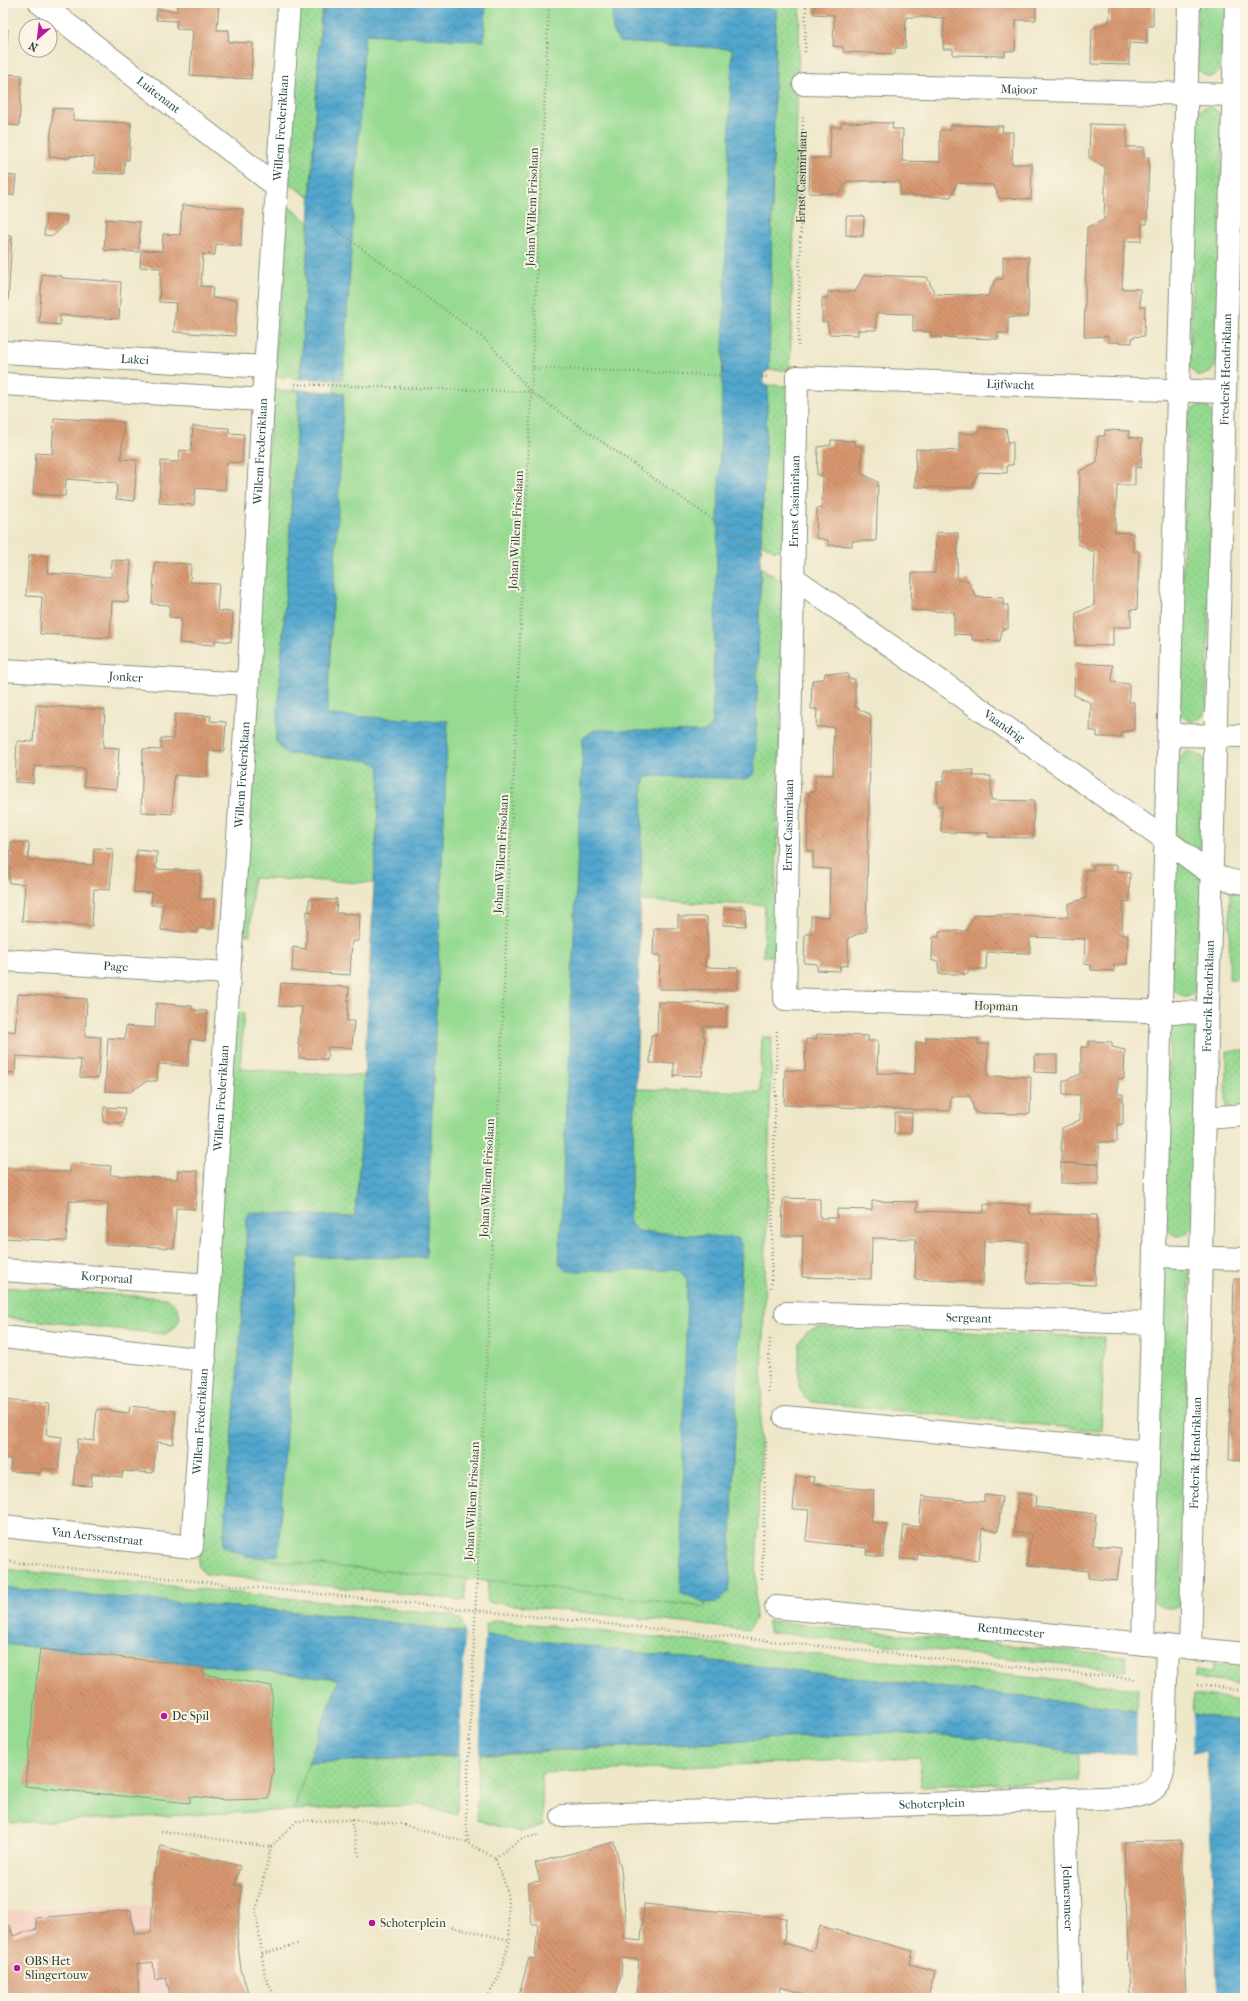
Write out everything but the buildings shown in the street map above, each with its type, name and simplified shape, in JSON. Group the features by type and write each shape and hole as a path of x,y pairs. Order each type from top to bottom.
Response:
{"street":[{"name":"Luitenant","path":"40,3 276,186"},
{"name":"Willem Frederiklaan","path":"192,1547 248,684 263,400 289,3"},
{"path":"1143,1644 1170,735 1189,3"},
{"name":"Frederik Hendriklaan","path":"1190,1649 1224,392 1236,262 1234,95 1236,3"},
{"name":"Majoor","path":"804,84 1234,95"},
{"name":"Lakei","path":"3,352 266,367"},
{"name":"Lijfwacht","path":"797,377 1179,389 1224,392"},
{"name":"Ernst Casimirlaan","path":"785,999 797,377"},
{"path":"3,384 263,400"},
{"name":"Vaandrig","path":"794,578 1166,840 1212,876"},
{"name":"Jonker","path":"3,670 248,684"},
{"path":"1170,735 1245,736"},
{"path":"1212,876 1233,882 1245,883"},
{"name":"Page","path":"3,960 229,973"},
{"name":"Hopman","path":"785,999 1207,1013"},
{"path":"1205,1118 1245,1116"},
{"path":"1154,1256 1245,1259"},
{"name":"Korporaal","path":"3,1270 210,1285"},
{"name":"Sergeant","path":"786,1313 1152,1324"},
{"path":"3,1337 205,1360"},
{"path":"785,1417 1148,1452"},
{"name":"Van Aerssenstraat","path":"3,1526 192,1547"},
{"name":"Rentmeester","path":"776,1607 1245,1654"},
{"name":"Schoterplein","path":"562,1816 1065,1798 1133,1797 1144,1795 1158,1786 1163,1772 1167,1646"},
{"name":"Jelmersmeer","path":"1065,1798 1071,1998"}],"path":[{"name":"Johan Willem Frisolaan","path":"476,1610 531,392 534,368 549,3"},
{"name":"Ernst Casimirlaan","path":"797,377 806,3"},
{"path":"304,205 486,340 531,392 767,558"},
{"path":"534,368 764,377"},
{"path":"294,384 531,392"},
{"path":"3,1561 476,1610 1166,1691 1245,1690"},
{"path":"468,1843 466,1817 476,1610"},
{"path":"496,1858 521,1839 544,1833 562,1816"},
{"path":"276,1998 264,1977 256,1910 272,1847 297,1820 351,1820 401,1824 468,1843 496,1858 507,1889 510,1940 498,1978 487,1998"},
{"path":"351,1820 359,1856"},
{"path":"161,1831 272,1847"},
{"path":"452,1927 510,1940"},
{"path":"262,1954 300,1943"},
{"path":"319,1998 322,1995"}],"shaded area":[{"path":"151,1906 150,1925 155,1978 166,1978 171,1998 3,1998 3,1911"}],"green space":[{"path":"297,3 325,3 321,17 310,198 286,181"},
{"path":"465,3 637,3 752,32 739,740 616,735 595,1242 717,1247 705,1607 496,1581 266,1560 291,1234 408,1236 439,732 315,721 356,13"},
{"path":"670,3 800,3 790,370 769,370 776,9 674,5"},
{"path":"1197,3 1226,3 1225,61 1219,71 1209,77 1198,70"},
{"path":"1209,107 1218,112 1223,121 1216,363 1209,373 1197,375 1189,366 1197,112"},
{"path":"285,204 309,222 300,379 274,376"},
{"path":"768,385 790,386 786,551 773,550 761,543"},
{"path":"295,389 299,390 276,741 283,751 288,754 366,760 375,763 380,768 374,883 253,878 250,935 238,934 272,390 294,391"},
{"path":"1202,405 1208,408 1215,417 1206,711 1203,716 1193,722 1187,720 1179,713 1187,417 1193,408"},
{"path":"540,435 559,1262 729,1591 742,1246 638,1231 629,1222 636,1089 760,1092 762,1037 772,1038 755,1620 748,1630 487,1602"},
{"path":"761,567 784,583 774,956 763,956 765,905 640,901 643,785 646,778 652,776 754,774"},
{"path":"510,597 465,1600 205,1574 198,1565 233,1013 244,1013 240,1069 365,1076 360,1159 355,1213 353,1217 247,1216 245,1280 224,1546 249,1557 426,1258"},
{"path":"1189,751 1203,757 1205,763 1202,856 1175,835 1177,764 1184,753"},
{"path":"1174,856 1202,876 1199,983 1193,993 1185,996 1177,993 1171,983"},
{"path":"1230,891 1245,892 1245,980 1229,979"},
{"path":"1183,1022 1193,1027 1198,1036 1194,1226 1185,1234 1176,1236 1169,1231 1165,1219 1170,1032 1177,1023"},
{"path":"1227,1051 1245,1051 1245,1106 1226,1107"},
{"path":"1165,1265 1190,1267 1181,1603 1178,1606 1171,1608 1160,1606 1154,1601 1163,1269"},
{"path":"3,1287 165,1298 176,1306 180,1316 171,1331 164,1334 3,1317"},
{"path":"820,1327 1104,1337 1101,1431 812,1402 804,1396 799,1387 799,1343 807,1332"},
{"path":"3,1569 452,1615 461,1621 465,1632 342,1616 3,1588"},
{"path":"494,1620 1138,1689 1137,1710 485,1635 486,1625"},
{"path":"768,1621 1126,1657 1125,1671 768,1632"},
{"name":"De Spil","path":"4,1644 340,1679 308,1765 295,1810 11,1823 5,1817 3,1754"},
{"path":"1213,1664 1245,1667 1245,1683 1194,1678 1197,1671 1212,1673"},
{"path":"1194,1695 1245,1701 1245,1720 1193,1715"},
{"path":"895,1732 1002,1741 1079,1754 1079,1781 921,1786 920,1757 541,1773 543,1825 520,1832 476,1820 479,1755"},
{"path":"459,1756 457,1815 424,1805 295,1810 308,1763"}],"water":[{"path":"325,3 486,3 484,41 365,34 343,379 300,379 321,17"},
{"path":"613,3 670,3 674,5 776,9 769,370 764,373 763,382 768,385 761,543 755,771 754,774 747,779 652,776 646,778 643,785 636,1089 629,1222 638,1231 738,1238 742,1246 729,1591 718,1602 706,1603 680,1592 687,1280 682,1273 677,1270 568,1271 563,1268 559,1262 583,738 594,730 704,732 709,729 712,723 732,49 620,42 613,29"},
{"path":"299,390 344,393 327,715 448,721 426,1258 298,1257 278,1555 270,1557 256,1557 237,1552 223,1546 245,1280 247,1216 252,1212 353,1217 355,1213 360,1159 380,768 375,763 366,760 288,754 283,751 276,741"},
{"path":"3,1588 342,1616 463,1632 1137,1710 1245,1720 1245,1998 1218,1998 1207,1751 1079,1754 1002,1741 895,1732 308,1763 339,1679 4,1644"}],"pier":[{"path":"465,1631 485,1633 479,1757 459,1758"},
{"path":"1137,1708 1193,1713 1192,1753 1136,1754"}],"place":[{"name":"De Spil","path":"164,1716"},
{"name":"Schoterplein","path":"372,1923"},
{"name":"OBS Het Slingertouw","path":"17,1968"}]}
